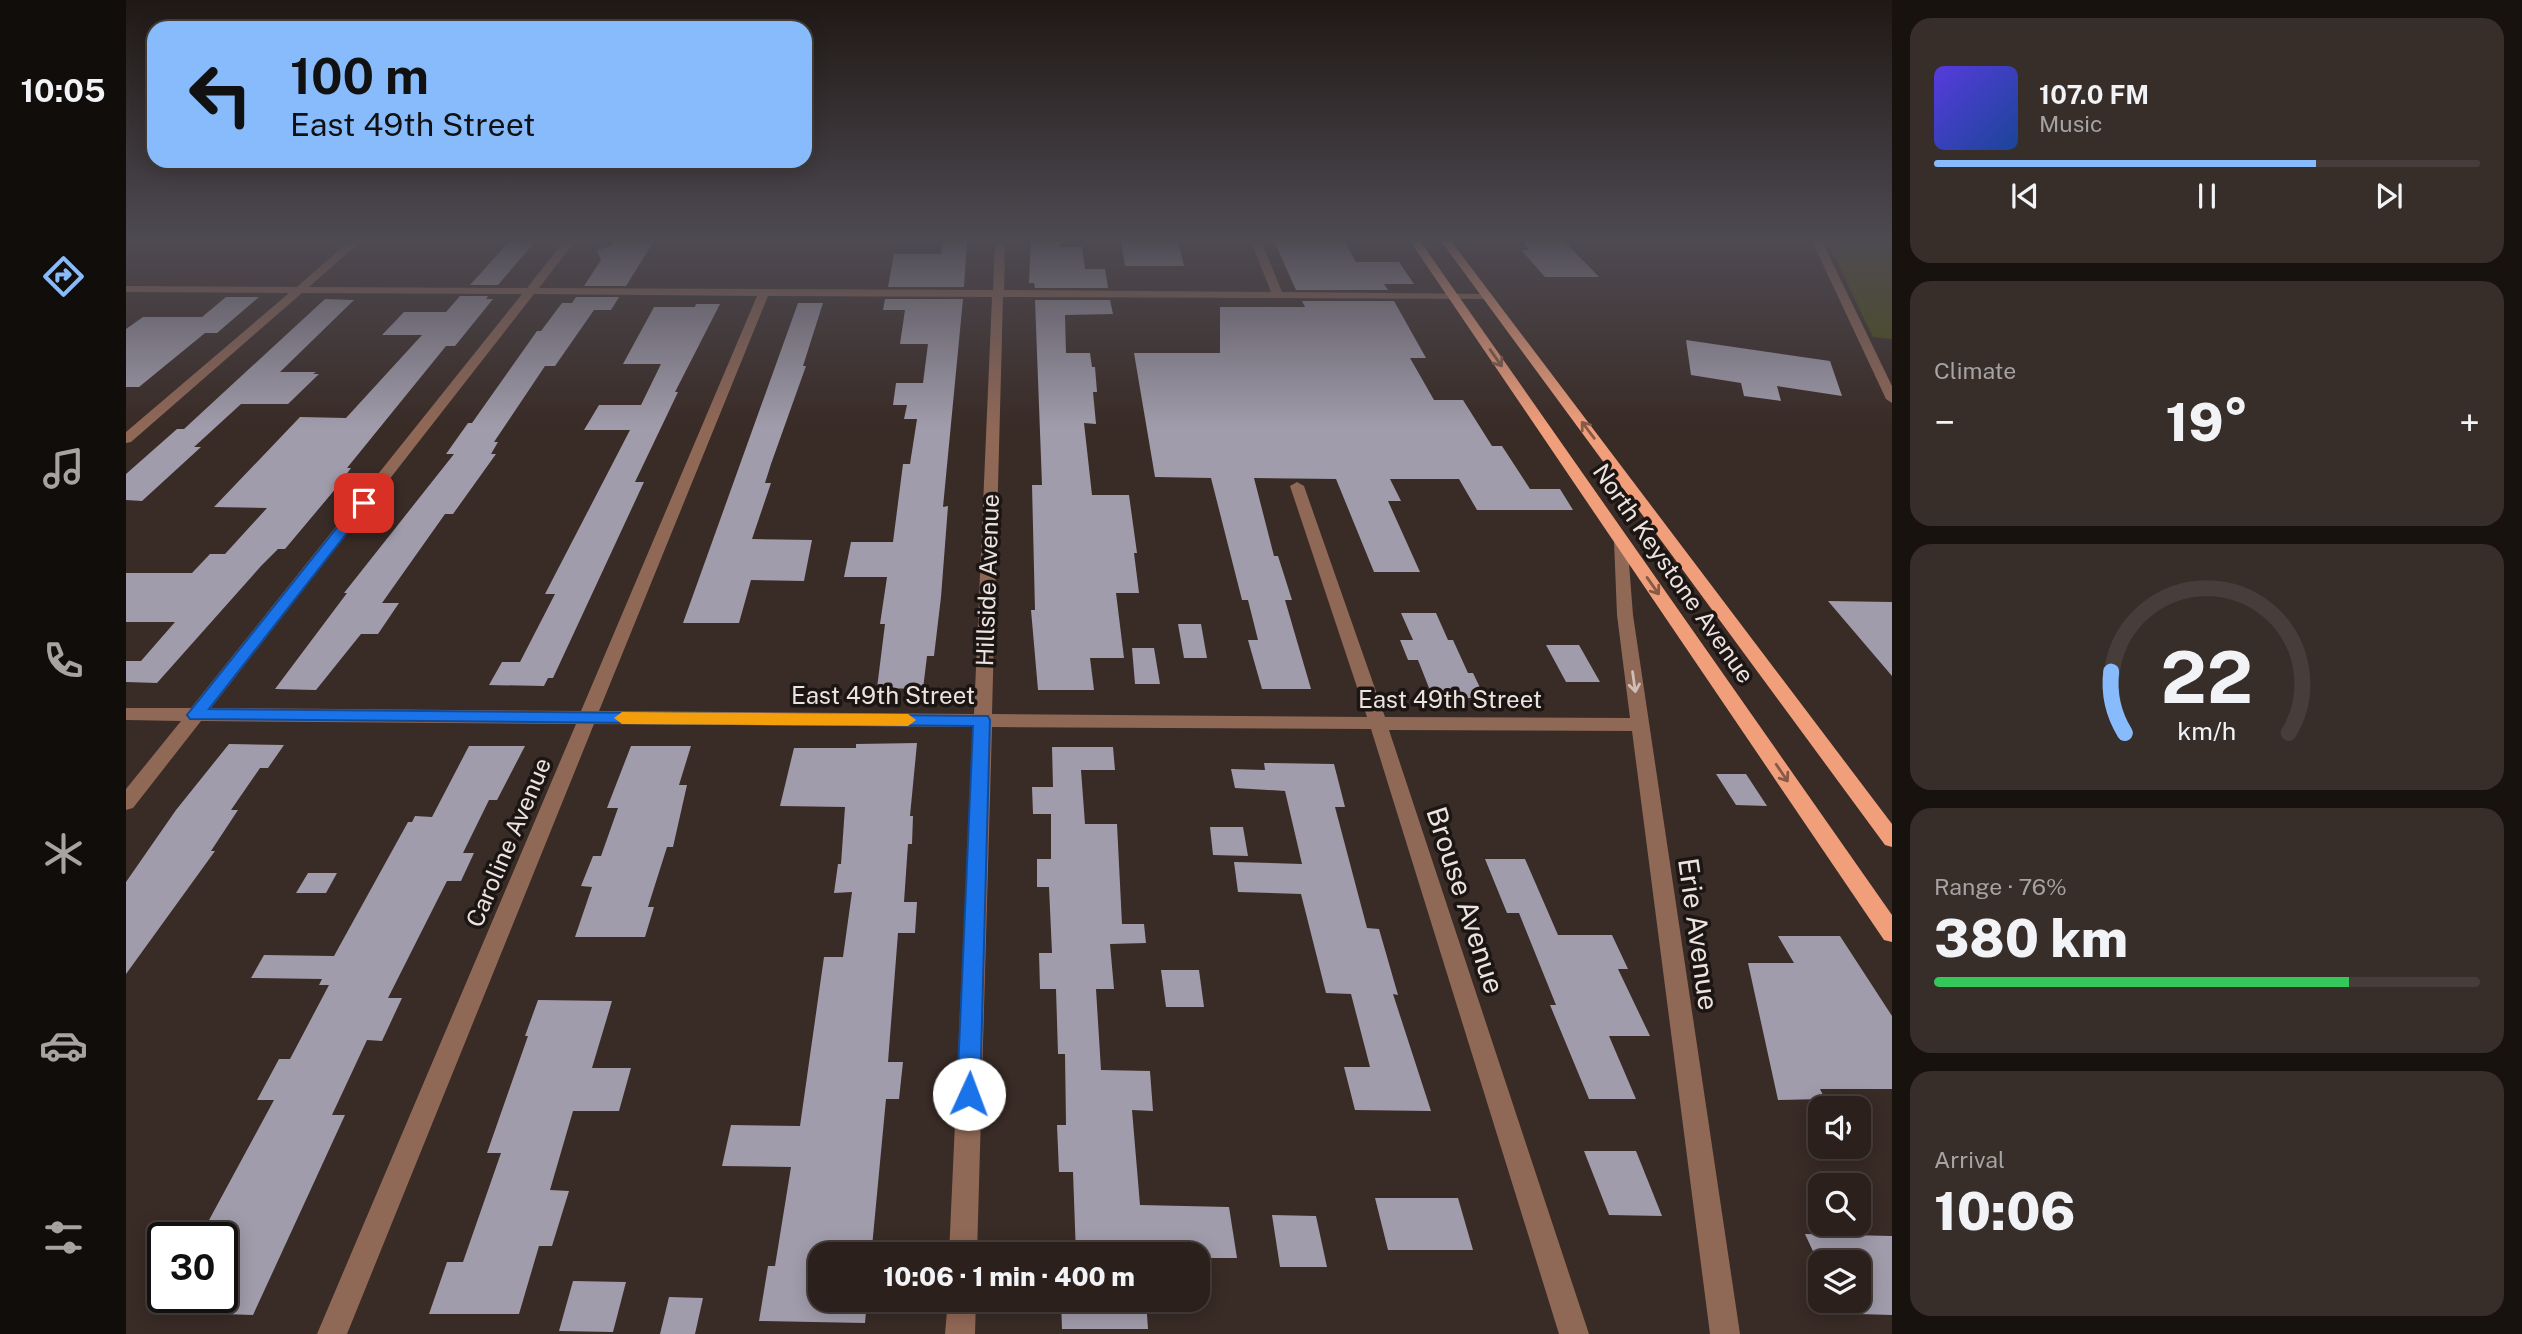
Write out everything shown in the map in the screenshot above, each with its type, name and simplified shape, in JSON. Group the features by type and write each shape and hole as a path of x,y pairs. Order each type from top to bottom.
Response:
{"main road":[{"name":"North Keystone Avenue","path":"1457,303 1891,929"},
{"name":"North Keystone Avenue","path":"1492,303 1892,839"}],"street":[{"path":"126,439 285,303"},
{"path":"126,803 521,303"},
{"name":"Caroline Avenue","path":"332,1334 759,303"},
{"name":"Hillside Avenue","path":"963,1242 998,303"},
{"path":"1846,303 1892,399"},
{"name":"Brouse Avenue","path":"1297,486 1378,723 1574,1334"},
{"name":"Erie Avenue","path":"1622,541 1625,615 1725,1334"},
{"name":"East 49th Street","path":"126,714 1640,725"},
{"path":"960,1334 961,1312"}],"shaded area":[{"path":"1857,303 1892,303 1892,339 1873,337"}],"building":[{"path":"218,303 252,303 217,333 205,333 139,387 126,387 126,329 143,317 202,317"},
{"path":"320,303 351,303 280,372 319,374 288,404 241,404 194,447 201,447 142,501 126,500 126,474 177,429 184,429"},
{"path":"454,303 490,303 455,346 446,346 347,468 351,468 337,487 285,549 278,549 261,566 157,683 126,682 126,661 141,661 175,622 126,622 126,573 192,573 210,554 225,554 267,508 214,507 300,417 346,418 422,335 382,335 404,312 446,312"},
{"path":"562,303 615,303 611,310 594,310 555,366 545,366 494,442 498,442 491,454 496,454 453,514 445,514 382,603 399,603 378,634 361,634 316,690 275,689 347,593 344,593 454,454 446,454 468,423 472,423 537,331 541,331"},
{"path":"798,303 823,303 803,366 806,366 765,483 771,483 752,539 812,540 804,581 751,580 739,623 683,623"},
{"path":"884,303 963,303 943,507 948,506 941,597 934,656 927,656 923,689 877,688 885,624 880,624 887,577 844,577 851,542 893,542 903,464 910,464 917,419 904,419 907,405 893,405 896,383 923,383 928,344 900,344 905,310 883,310"},
{"path":"1035,303 1111,303 1113,314 1065,315 1066,353 1090,353 1092,367 1095,367 1097,392 1093,392 1096,424 1084,423 1092,495 1129,495 1137,553 1134,553 1139,593 1116,593 1124,658 1090,658 1094,690 1038,690 1031,610 1035,610 1032,485 1042,485"},
{"path":"1303,303 1395,303 1426,358 1410,358 1434,400 1463,400 1492,446 1502,446 1530,489 1560,489 1573,510 1477,510 1459,479 1390,479 1401,501 1388,501 1420,572 1374,572 1336,479 1254,478 1274,556 1278,556 1292,600 1285,600 1311,689 1262,689 1248,640 1258,640 1248,600 1242,600 1211,478 1155,477 1134,353 1220,353 1220,307 1305,307"},
{"path":"696,304 720,304 675,392 678,392 635,482 644,482 553,678 548,678 544,686 489,685 502,662 520,662 555,594 545,594 630,430 584,430 599,405 641,405 661,364 623,364 654,307 695,307"},
{"path":"1686,340 1830,361 1842,396 1777,386 1781,401 1744,396 1741,383 1691,375"},
{"path":"1828,601 1892,602 1892,676"},
{"path":"1401,613 1436,613 1448,640 1453,640 1468,673 1473,673 1485,698 1433,698 1418,660 1408,660 1400,640 1413,640"},
{"path":"1178,624 1201,624 1207,658 1184,658"},
{"path":"1546,645 1579,645 1600,682 1566,682"},
{"path":"1132,648 1154,648 1160,684 1135,684"},
{"path":"917,743 910,816 913,816 912,844 908,844 904,902 917,902 915,933 898,933 888,1062 903,1062 899,1099 886,1099 872,1242 808,1242 808,1312 866,1312 865,1323 759,1321 768,1266 775,1266 791,1167 722,1166 731,1125 800,1126 824,957 843,957 852,892 834,893 838,864 841,864 845,807 780,806 794,748 856,748 856,744"},
{"path":"229,744 284,745 268,768 260,768 231,810 238,810 211,851 215,851 126,974 126,882 176,810"},
{"path":"469,746 525,746 497,800 489,800 463,853 474,853 461,881 447,881 388,998 402,998 382,1041 367,1040 332,1115 345,1115 253,1315 222,1314 238,1313 238,1222 208,1222 274,1100 257,1100 279,1059 290,1059 329,985 319,985 322,979 251,978 264,955 334,956 408,822 412,822 415,816 432,817"},
{"path":"631,746 691,746 679,785 687,785 673,847 667,847 648,907 654,907 645,937 575,937 592,887 581,886 593,856 601,856 618,808 607,808"},
{"path":"1052,747 1113,747 1115,770 1081,770 1085,824 1117,824 1122,924 1144,924 1146,943 1110,944 1114,989 1096,989 1101,1070 1150,1071 1153,1111 1132,1110 1140,1205 1229,1207 1237,1258 1210,1258 1210,1242 1076,1242 1073,1172 1059,1172 1057,1125 1066,1125 1065,1054 1058,1054 1056,989 1040,989 1039,953 1052,953 1049,887 1037,887 1037,859 1051,859 1051,814 1033,814 1032,787 1053,787"},
{"path":"1264,763 1334,764 1345,807 1335,807 1367,928 1379,929 1398,995 1393,994 1431,1111 1355,1110 1344,1067 1370,1067 1351,994 1326,993 1301,894 1238,892 1234,862 1302,864 1285,791 1235,788 1231,769 1265,770"},
{"path":"1716,774 1746,774 1767,806 1736,805"},
{"path":"1210,827 1243,827 1248,856 1213,855"},
{"path":"1485,859 1525,859 1558,935 1612,935 1628,969 1618,969 1650,1036 1609,1036 1636,1099 1589,1099 1550,1005 1556,1005 1519,913 1507,913"},
{"path":"308,873 337,873 326,893 296,893"},
{"path":"1778,936 1840,936 1892,1016 1892,1089 1820,1089 1824,1096 1778,1100 1748,963 1794,963"},
{"path":"1161,970 1199,970 1204,1007 1166,1007"},
{"path":"538,1000 612,1001 592,1068 631,1068 619,1111 573,1111 550,1190 569,1191 552,1246 539,1246 519,1314 429,1314 447,1262 463,1262 501,1153 487,1153"},
{"path":"1584,1151 1636,1151 1662,1216 1609,1215"},
{"path":"1375,1198 1458,1198 1473,1250 1388,1250"},
{"path":"1272,1215 1316,1216 1327,1267 1280,1267"},
{"path":"1805,1234 1892,1236 1892,1315 1858,1314 1871,1313 1871,1250 1812,1250"},
{"path":"573,1281 626,1282 613,1332 559,1331"},
{"path":"669,1297 703,1298 695,1334 660,1334"},
{"path":"1061,1312 1147,1312 1148,1329 1062,1329"}],"slow traffic":[{"path":"622,718 908,720"}],"route":[{"path":"364,503 196,715 982,720 969,1094"}]}
